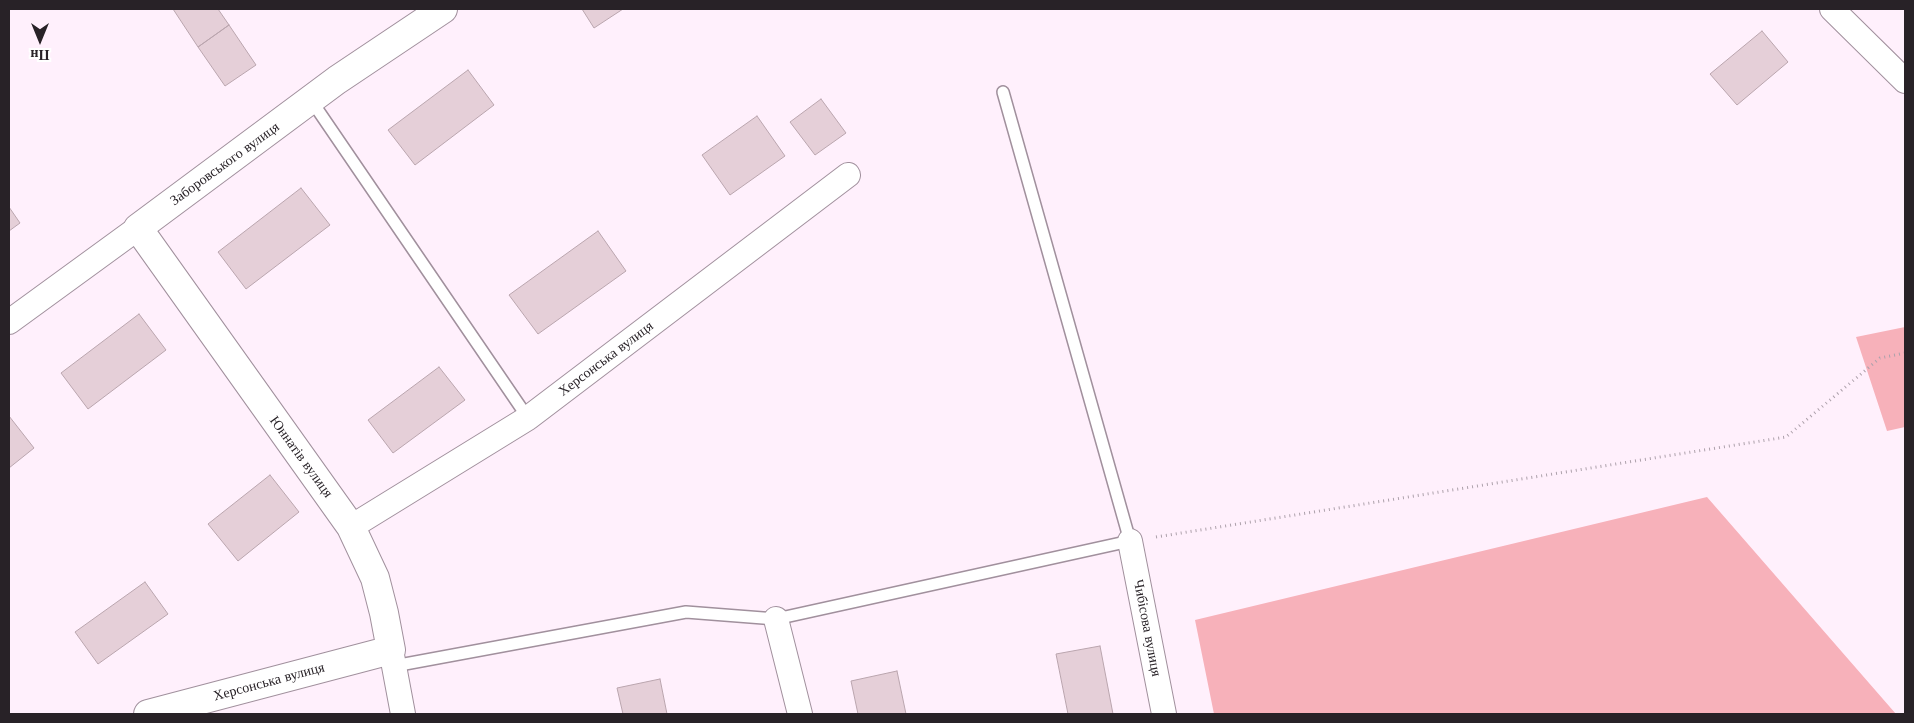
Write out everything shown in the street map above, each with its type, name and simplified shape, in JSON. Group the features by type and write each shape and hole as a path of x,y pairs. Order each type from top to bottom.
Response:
{"main road":[{"name":"Заборовського вулиця","path":"138,228 337,80 443,9"},
{"name":"Юннатів вулиця","path":"138,228 351,527 375,578 384,613 392,658"},
{"name":"Херсонська вулиця","path":"148,714 392,658"}],"street":[{"path":"1832,9 1905,81"},
{"name":"Херсонська вулиця","path":"351,527 528,418 848,175"},
{"name":"Заборовського вулиця","path":"9,322 138,228"},
{"name":"Чибісова вулиця","path":"1130,541 1164,714"},
{"path":"776,619 800,714"},
{"name":"Юннатів вулиця","path":"392,658 403,714"}],"lane":[{"path":"392,658 686,612 776,619 1130,541 1002,92"},
{"path":"311,100 528,418"}],"path":[{"path":"1130,541 1786,437 1880,358 1905,353"}],"shaded area":[{"path":"1905,327 1905,427 1887,431 1856,337"},
{"path":"1707,497 1896,714 1214,714 1195,620"}],"building":[{"path":"173,9 218,9 229,25 198,47"},
{"path":"582,9 623,9 594,28"},
{"path":"229,25 256,65 225,86 198,47"},
{"path":"1762,31 1788,62 1737,105 1710,74"},
{"path":"468,70 494,105 415,165 388,130"},
{"path":"821,99 846,133 815,155 790,122"},
{"path":"757,116 785,156 730,195 702,155"},
{"path":"301,188 330,225 246,289 218,252"},
{"path":"9,207 20,223 9,231"},
{"path":"598,231 626,271 538,334 509,295"},
{"path":"139,314 166,350 88,409 61,373"},
{"path":"439,367 465,400 393,453 368,420"},
{"path":"9,416 34,448 9,468"},
{"path":"270,475 299,512 238,561 208,524"},
{"path":"145,582 168,614 98,664 75,632"},
{"path":"1100,646 1113,714 1068,714 1056,654"},
{"path":"897,671 906,714 858,714 851,681"},
{"path":"660,679 667,714 623,714 617,688"}]}
